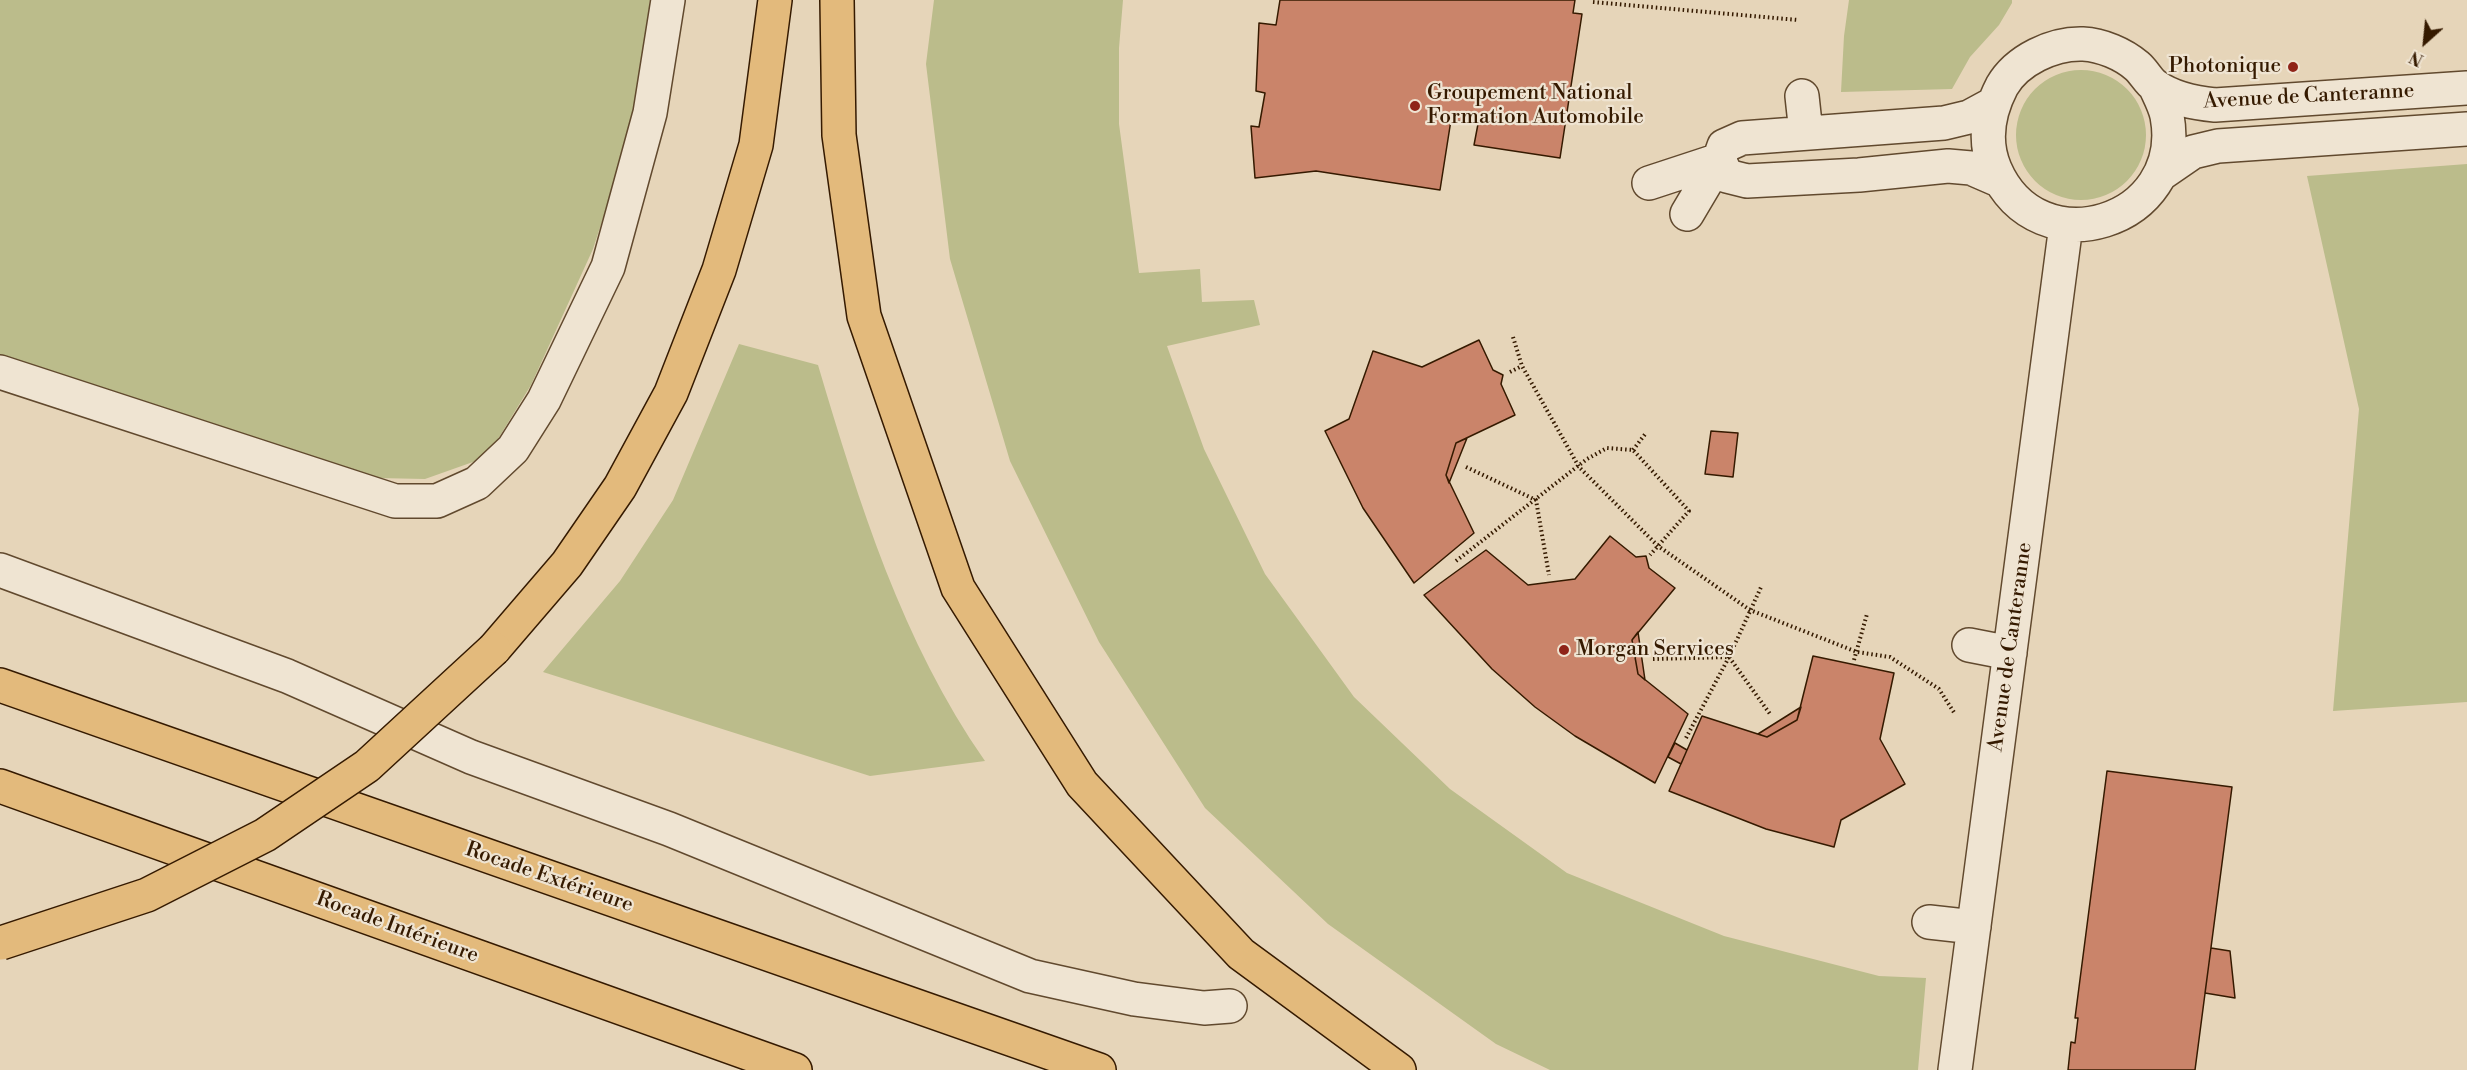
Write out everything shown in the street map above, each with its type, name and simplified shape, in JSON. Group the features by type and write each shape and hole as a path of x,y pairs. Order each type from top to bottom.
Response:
{"highway":[{"path":"1,944 147,895 265,836 367,766 494,650 567,564 614,496 671,393 719,270 756,145 775,0"},
{"path":"837,0 839,135 864,316 958,588 1082,784 1241,954 1400,1070"},
{"path":"0,680 71,710"},
{"name":"Rocade Extérieure","path":"0,685 1099,1070"},
{"name":"Rocade Intérieure","path":"0,786 795,1070"}],"street":[{"path":"0,372 395,501 437,501 477,483 513,449 544,400 608,267 650,113 668,0"},
{"path":"2083,44 2111,50 2136,65 2155,86 2167,114 2169,145 2161,174 2145,197 2122,215 2095,225 2066,225 2033,213 2018,202 2001,181 1990,157 1988,130 1993,104 2007,78 2028,59 2055,47 2083,44"},
{"name":"Avenue de Canteranne","path":"2155,86 2189,103 2215,105 2467,88"},
{"path":"1802,96 1806,134"},
{"path":"1687,214 1719,160 1724,146 1742,138 1944,123 1969,117 1993,104"},
{"name":"Avenue de Canteranne","path":"2161,174 2193,152 2218,146 2467,129"},
{"path":"1719,160 1727,176 1747,181 1859,175 1948,166 1971,168 2001,181"},
{"path":"1649,183 1719,160"},
{"name":"Avenue de Canteranne","path":"1955,1070 2066,225"},
{"path":"0,570 287,676 471,757 669,829 1030,976 1134,999 1204,1008 1230,1006"},
{"path":"1969,645 2010,653"},
{"path":"1929,922 1974,927"}],"path":[{"path":"1593,2 1798,20"},
{"path":"1513,337 1522,366 1579,467 1658,546 1750,610 1857,652 1890,657 1939,689 1955,714"},
{"path":"1510,372 1522,366"},
{"path":"1633,450 1646,433"},
{"path":"1456,561 1607,448 1633,450 1689,511 1650,555"},
{"path":"1466,467 1536,500"},
{"path":"1536,500 1549,575"},
{"path":"1686,738 1729,657 1762,585"},
{"path":"1854,660 1867,614"},
{"path":"1653,659 1729,657"},
{"path":"1729,657 1770,714"}],"green space":[{"path":"0,0 650,0 635,119 593,249 531,385 487,457 425,479 377,478 0,356"},
{"path":"934,0 1123,0 1119,48 1119,124 1139,273 1200,269 1202,302 1254,300 1260,325 1167,346 1204,449 1265,574 1354,697 1450,789 1567,873 1724,936 1879,976 1926,978 1918,1070 1550,1070 1496,1044 1328,924 1205,808 1099,642 1010,461 950,259 926,64"},
{"path":"1849,0 2012,0 2012,3 1999,25 1970,57 1952,89 1841,92 1844,36"},
{"path":"2081,70 2106,75 2127,89 2141,110 2146,135 2141,160 2127,181 2106,195 2081,200 2056,195 2035,181 2021,160 2016,135 2021,110 2035,89 2056,75"},
{"path":"2467,164 2467,702 2333,711 2359,409 2307,176"},
{"path":"739,344 818,365 867,520 906,620 956,715 985,761 870,776 543,672 620,581 673,500"}],"building":[{"name":"Groupement National Formation Automobile","path":"1280,0 1575,0 1573,13 1582,14 1560,158 1474,145 1478,124 1451,120 1440,190 1316,171 1255,178 1251,126 1259,127 1265,93 1256,91 1259,23 1276,25"},
{"path":"1479,340 1493,370 1503,375 1501,384 1515,415 1456,443 1446,475 1474,533 1414,583 1363,508 1325,431 1349,419 1373,351 1422,367"},
{"path":"1711,431 1738,433 1733,477 1705,474"},
{"path":"1467,438 1449,483 1446,475 1456,443"},
{"path":"1610,536 1636,557 1646,556 1649,568 1675,588 1632,640 1638,674 1688,714 1655,783 1575,736 1535,707 1492,669 1424,595 1486,550 1528,585 1575,579"},
{"path":"1638,632 1645,680 1638,674 1632,640"},
{"path":"1813,656 1894,673 1880,739 1905,784 1841,820 1834,847 1766,829 1669,791 1702,716 1767,737 1797,720"},
{"path":"1801,707 1797,720 1767,737 1758,734"},
{"path":"1675,743 1687,750 1681,764 1668,757"},
{"path":"2107,771 2232,787 2195,1070 2068,1070 2071,1042 2075,1043 2078,1018 2075,1018"},
{"path":"2211,948 2230,951 2235,998 2205,993"}],"place":[{"name":"Photonique","path":"2293,67"},
{"name":"Groupement National Formation Automobile","path":"1415,106"},
{"name":"Morgan Services","path":"1564,650"}]}
